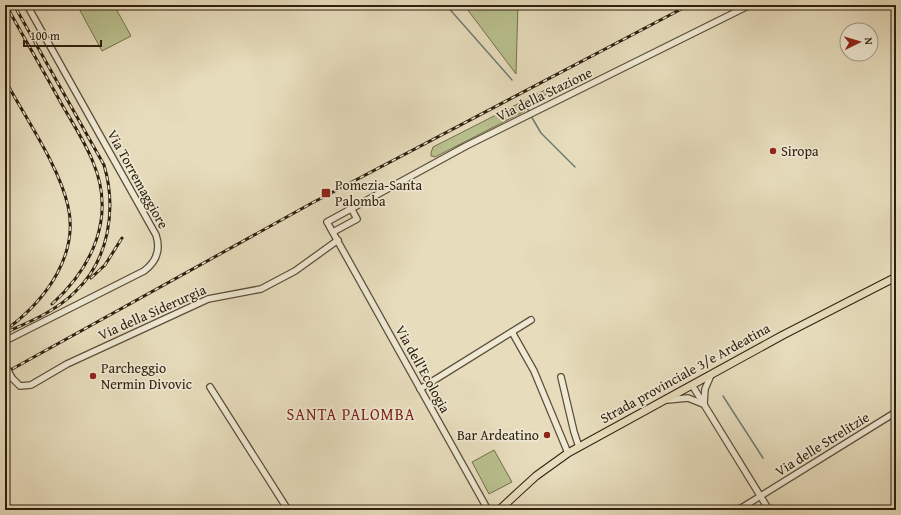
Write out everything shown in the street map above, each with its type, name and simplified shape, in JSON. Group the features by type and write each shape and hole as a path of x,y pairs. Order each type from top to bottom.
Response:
{"main road":[{"name":"Strada provinciale 3/e Ardeatina","path":"499,510 536,476 568,453 824,313 896,277"}],"street":[{"name":"Via Torremaggiore","path":"5,342 144,271 154,262 158,248 156,235 27,5"},
{"name":"Via della Stazione","path":"333,232 327,222 351,208 530,114 750,5"},
{"path":"338,240 333,232 357,219 351,208"},
{"name":"Via della Siderurgia","path":"5,365 12,378 20,386 28,385 67,364 208,299 261,290 295,270 338,240"},
{"name":"Via dell'Ecologia","path":"338,240 488,510"},
{"path":"420,389 531,320"},
{"path":"512,332 536,375 568,453"},
{"path":"704,404 705,389 712,375"},
{"path":"561,377 579,447"},
{"path":"692,386 769,510"},
{"path":"210,387 288,510"},
{"path":"663,401 688,398 704,404"},
{"name":"Via delle Strelitzie","path":"738,510 896,412"}],"green space":[{"path":"77,5 114,5 131,36 102,51"},
{"path":"464,5 518,5 516,74"},
{"path":"547,89 552,89 552,91 537,100 525,111 435,157 431,156 433,147"},
{"path":"494,450 512,482 489,494 472,462"}],"waterway":[{"path":"446,5 512,80"},
{"path":"522,100 530,113"},
{"path":"531,116 541,133 575,167"},
{"path":"723,396 763,458"}],"railway":[{"path":"6,5 90,155 100,182 102,202 101,221 89,257 79,274 52,304"},
{"path":"9,331 52,310 75,292 87,279 96,265 103,249 110,216 110,199 104,165 14,5"},
{"path":"5,373 312,203 689,5"},
{"path":"5,80 41,142 57,175 64,191 68,206 70,224 69,241 57,274 37,302 11,326"},
{"path":"91,278 105,265 122,238"}],"place":[{"name":"Siropa","path":"773,151"},
{"name":"Pomezia-Santa Palomba","path":"326,193"},
{"name":"Parcheggio Nermin Divovic","path":"93,376"},
{"name":"Bar Ardeatino","path":"547,435"}],"district":[{"name":"SANTA PALOMBA","path":"351,414"}]}
